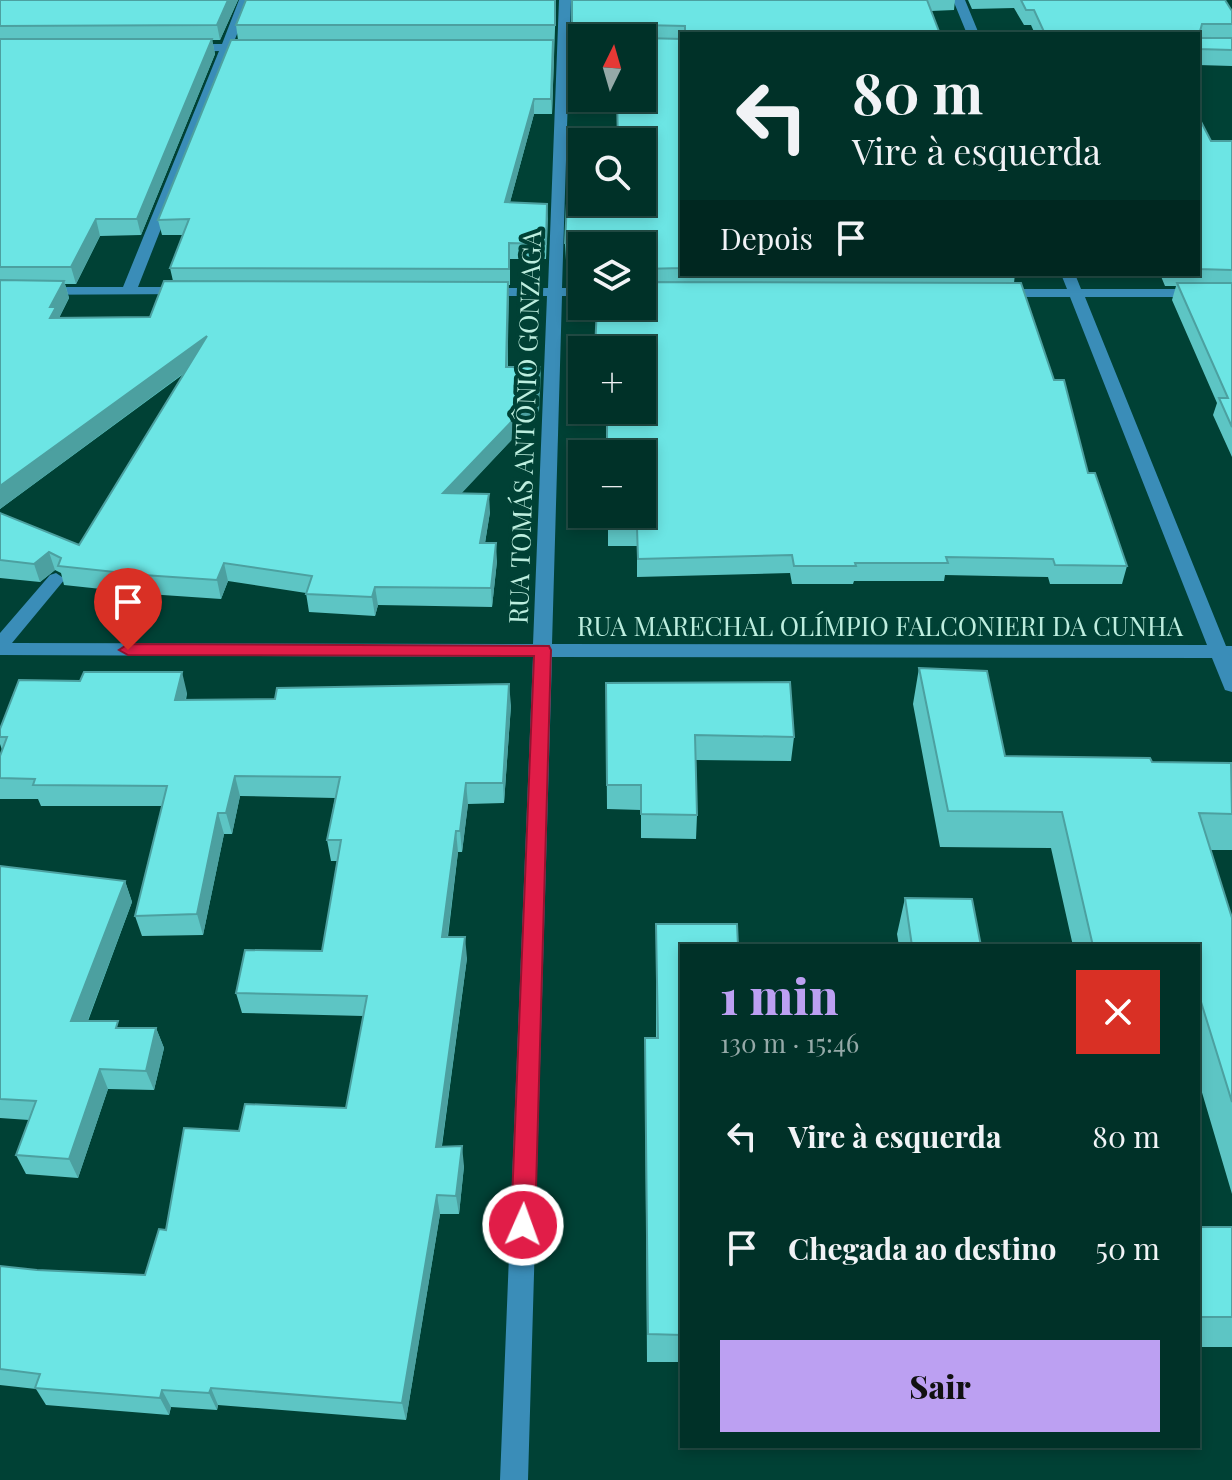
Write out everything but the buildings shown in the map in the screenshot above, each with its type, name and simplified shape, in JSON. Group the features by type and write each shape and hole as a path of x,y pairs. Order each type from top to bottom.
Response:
{"street":[{"path":"129,291 245,0"},
{"name":"RUA TOMÁS ANTÔNIO GONZAGA","path":"514,1480 565,0"},
{"path":"959,0 972,32"},
{"path":"178,48 272,47"},
{"path":"1069,276 1225,652 1232,685"},
{"path":"0,291 208,291"},
{"path":"460,292 568,292"},
{"path":"983,293 1232,293"},
{"path":"0,647 56,579"},
{"name":"RUA MARECHAL OLÍMPIO FALCONIERI DA CUNHA","path":"0,647 1225,652"}],"route":[{"path":"128,650 543,650 523,1225"}]}
